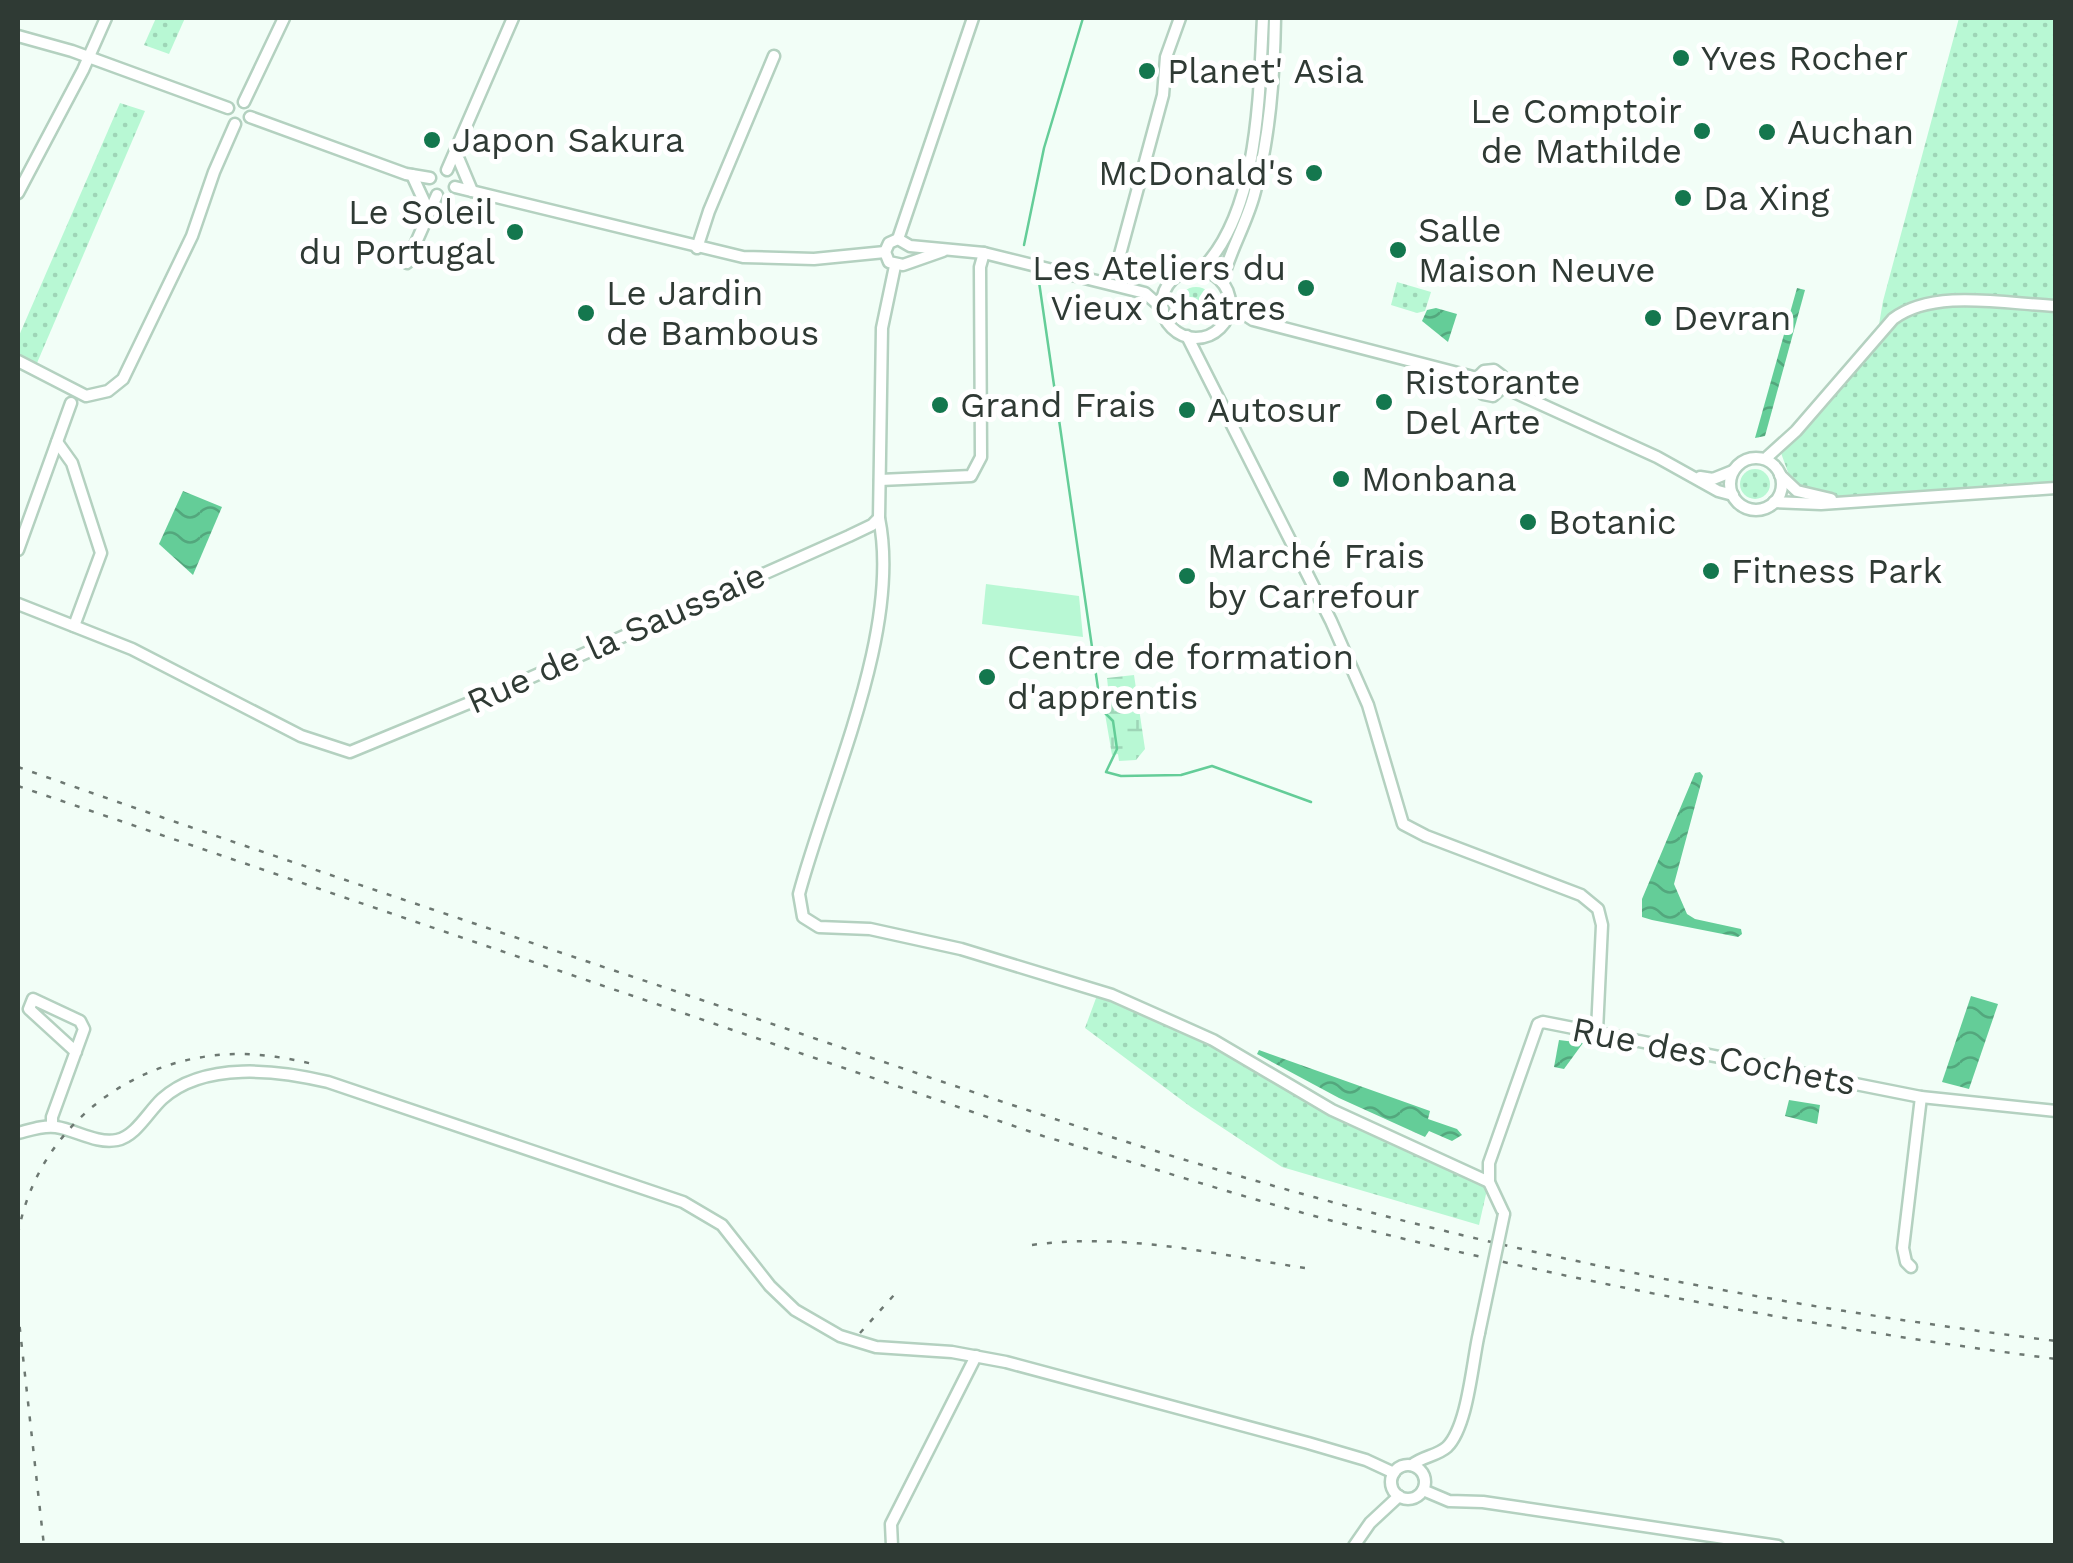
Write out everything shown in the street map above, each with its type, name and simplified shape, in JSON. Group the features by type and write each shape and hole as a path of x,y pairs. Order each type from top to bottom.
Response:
{"street":[{"path":"18,189 89,58 106,18"},
{"path":"244,102 284,18"},
{"path":"447,170 513,18"},
{"path":"895,266 885,252 889,243 898,239 973,18"},
{"path":"1119,258 1163,95 1166,56 1180,18"},
{"path":"1201,270 1216,255 1230,228 1245,180 1256,117 1263,18"},
{"path":"1203,366 1211,334 1225,321 1230,305 1222,282 1248,214 1260,168 1275,18"},
{"path":"18,36 228,108"},
{"path":"697,248 774,56"},
{"path":"234,124 227,116 228,108 234,102 244,102"},
{"path":"234,124 246,123 250,117 244,102"},
{"path":"250,117 430,178"},
{"path":"18,361 86,396 114,388 123,378 183,257 234,124"},
{"path":"454,156 472,191"},
{"path":"447,170 455,177 456,187 448,195 436,195 430,188 430,178 437,171 447,170"},
{"path":"412,175 429,212"},
{"path":"456,187 697,248 766,260 885,252"},
{"path":"407,263 436,195"},
{"path":"898,239 910,246 984,253 1145,294 1163,309 1171,326 1187,336 1331,621 1384,752 1404,824 1581,895 1598,909 1602,926 1597,1031"},
{"path":"908,262 910,246"},
{"path":"895,266 951,249"},
{"path":"880,480 971,476 978,466 982,457 980,267 984,253"},
{"path":"895,266 882,328 878,625 850,738 800,894 799,909 806,922 828,928 870,928 1112,994 1202,1034 1346,1117 1489,1182 1504,1214 1457,1433 1446,1448 1412,1465"},
{"path":"1145,294 1167,287 1188,271 1201,270 1222,282"},
{"path":"1163,309 1167,287"},
{"path":"1765,459 1796,432 1892,319 1907,308 1933,301 2056,306"},
{"path":"1230,305 1253,320"},
{"path":"1225,321 1253,320 1477,378"},
{"path":"1187,336 1211,334"},
{"path":"1494,370 1502,376 1503,387 1489,396 1479,390 1477,378 1484,371 1494,370"},
{"path":"1503,387 1694,476 1732,496 1744,507 1768,507 1774,502 1781,489 1780,475"},
{"path":"18,550 71,404"},
{"path":"18,604 74,626 102,554 72,463 57,442"},
{"path":"1694,476 1713,479 1750,458 1765,459 1797,490 1846,502"},
{"path":"1732,496 1733,470"},
{"path":"1774,502 1846,502 2056,488"},
{"name":"Rue de la Saussaie","path":"74,626 132,649 301,736 350,752 594,649 860,531 879,518"},
{"path":"52,1126 84,1029 80,1021 33,999 29,1009 76,1052"},
{"name":"Rue des Cochets","path":"1489,1182 1491,1156 1538,1024 1543,1022 1922,1097 2056,1111"},
{"path":"18,1132 52,1126 112,1140 130,1134 166,1096 190,1082 250,1072 309,1078 683,1202 722,1225 770,1286 795,1310 840,1336 876,1347 976,1356 1308,1442 1394,1473"},
{"path":"1910,1267 1903,1248 1922,1097"},
{"path":"892,1546 891,1524 976,1356"},
{"path":"1354,1546 1370,1523 1399,1496 1416,1497 1423,1490 1422,1471 1405,1465 1394,1473 1392,1487 1399,1496"},
{"path":"1423,1490 1449,1501 1483,1502 1778,1546"}],"green space":[{"path":"156,18 185,18 169,54 144,45"},
{"path":"1959,18 2055,18 2055,486 1847,500 1822,496 1793,486 1781,453 1875,348 1883,301"},
{"path":"120,103 145,111 37,363 18,354 18,338"},
{"path":"1397,282 1431,292 1425,311 1417,313 1391,305"},
{"path":"1196,287 1209,292 1214,305 1209,318 1196,323 1183,318 1178,305 1183,292"},
{"path":"1755,469 1766,473 1770,484 1766,495 1755,499 1744,495 1740,484 1744,473"},
{"path":"986,584 1079,596 1083,637 982,624"},
{"path":"1134,675 1145,749 1136,760 1119,761 1118,754 1112,755 1104,708 1110,706 1107,678"},
{"path":"1099,990 1191,1028 1332,1109 1489,1181 1479,1225 1282,1167 1191,1107 1085,1028"}],"water":[{"path":"1797,288 1805,290 1765,436 1755,438"},
{"path":"1436,308 1457,314 1448,342 1422,321 1427,310"},
{"path":"183,491 222,507 193,575 159,544"},
{"path":"1695,773 1703,776 1674,884 1687,914 1741,929 1738,937 1642,917 1642,899"},
{"path":"1971,996 1998,1004 1969,1089 1942,1082"},
{"path":"1559,1040 1583,1043 1564,1069 1554,1067"},
{"path":"1259,1050 1430,1111 1428,1119 1457,1129 1462,1135 1452,1141 1429,1131 1425,1137 1339,1098 1257,1054"},
{"path":"1789,1100 1820,1105 1817,1124 1785,1116"}],"waterway":[{"path":"1024,245 1044,148 1083,18"},
{"path":"1038,275 1101,709 1113,721 1117,749 1106,772 1121,776 1181,775 1212,766 1311,802"}],"railway":[{"path":"18,767 987,1097 1292,1191 1481,1239 1671,1280 1863,1314 2056,1341"},
{"path":"18,786 1046,1137 1290,1209 1627,1288 1798,1320 2056,1359"},
{"path":"18,1234 29,1196 46,1161 68,1130 127,1083 162,1067 200,1057 250,1054 317,1065"},
{"path":"1032,1245 1137,1243 1311,1269"},
{"path":"860,1333 894,1295"},
{"path":"18,1312 44,1546"}],"place":[{"name":"Yves Rocher","path":"1681,58"},
{"name":"Planet' Asia","path":"1147,71"},
{"name":"Le Comptoir de Mathilde","path":"1702,131"},
{"name":"Auchan","path":"1767,132"},
{"name":"Japon Sakura","path":"432,140"},
{"name":"McDonald's","path":"1314,173"},
{"name":"Da Xing","path":"1683,198"},
{"name":"Le Soleil du Portugal","path":"515,232"},
{"name":"Salle Maison Neuve","path":"1398,250"},
{"name":"Les Ateliers du Vieux Châtres","path":"1306,288"},
{"name":"Le Jardin de Bambous","path":"586,313"},
{"name":"Devran","path":"1653,318"},
{"name":"Ristorante Del Arte","path":"1384,402"},
{"name":"Grand Frais","path":"940,405"},
{"name":"Autosur","path":"1187,410"},
{"name":"Monbana","path":"1341,479"},
{"name":"Botanic","path":"1528,522"},
{"name":"Fitness Park","path":"1711,571"},
{"name":"Marché Frais by Carrefour","path":"1187,576"},
{"name":"Centre de formation d'apprentis","path":"987,677"}]}
